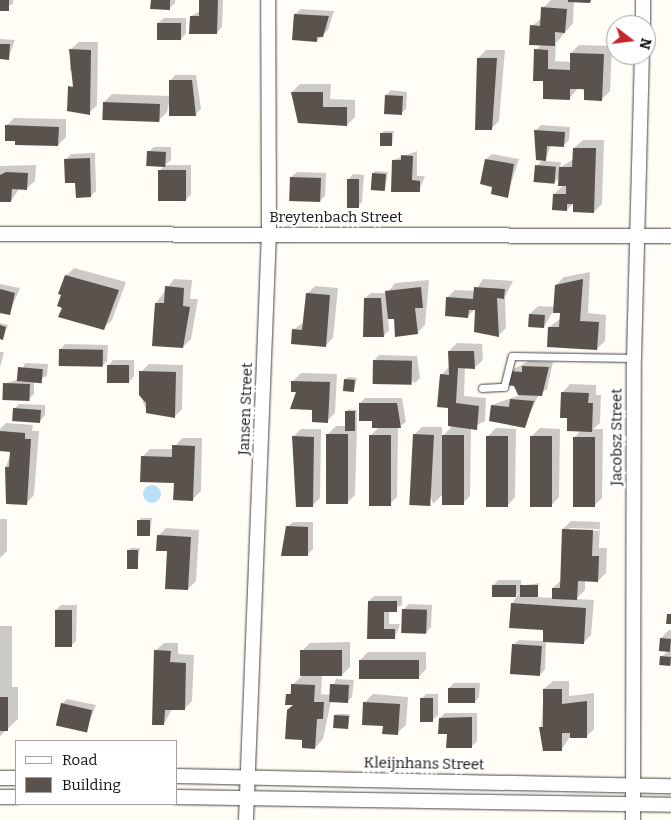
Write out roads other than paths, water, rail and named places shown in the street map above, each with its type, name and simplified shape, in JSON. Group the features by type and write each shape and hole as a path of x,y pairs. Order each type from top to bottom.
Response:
{"street":[{"name":"Jansen Street","path":"246,820 268,233 268,0"},
{"path":"643,15 644,0"},
{"name":"Jacobsz Street","path":"633,820 634,358 642,65"},
{"name":"Breytenbach Street","path":"0,234 268,233 671,236"},
{"name":"Kleijnhans Street","path":"178,776 671,786"},
{"path":"0,778 15,778"},
{"path":"0,797 15,797"},
{"path":"178,797 671,805"}],"lane":[{"path":"482,388 504,387 512,356 634,358"}],"water":[{"path":"148,485 156,485 161,490 159,501 148,503 143,498 143,490"}]}
